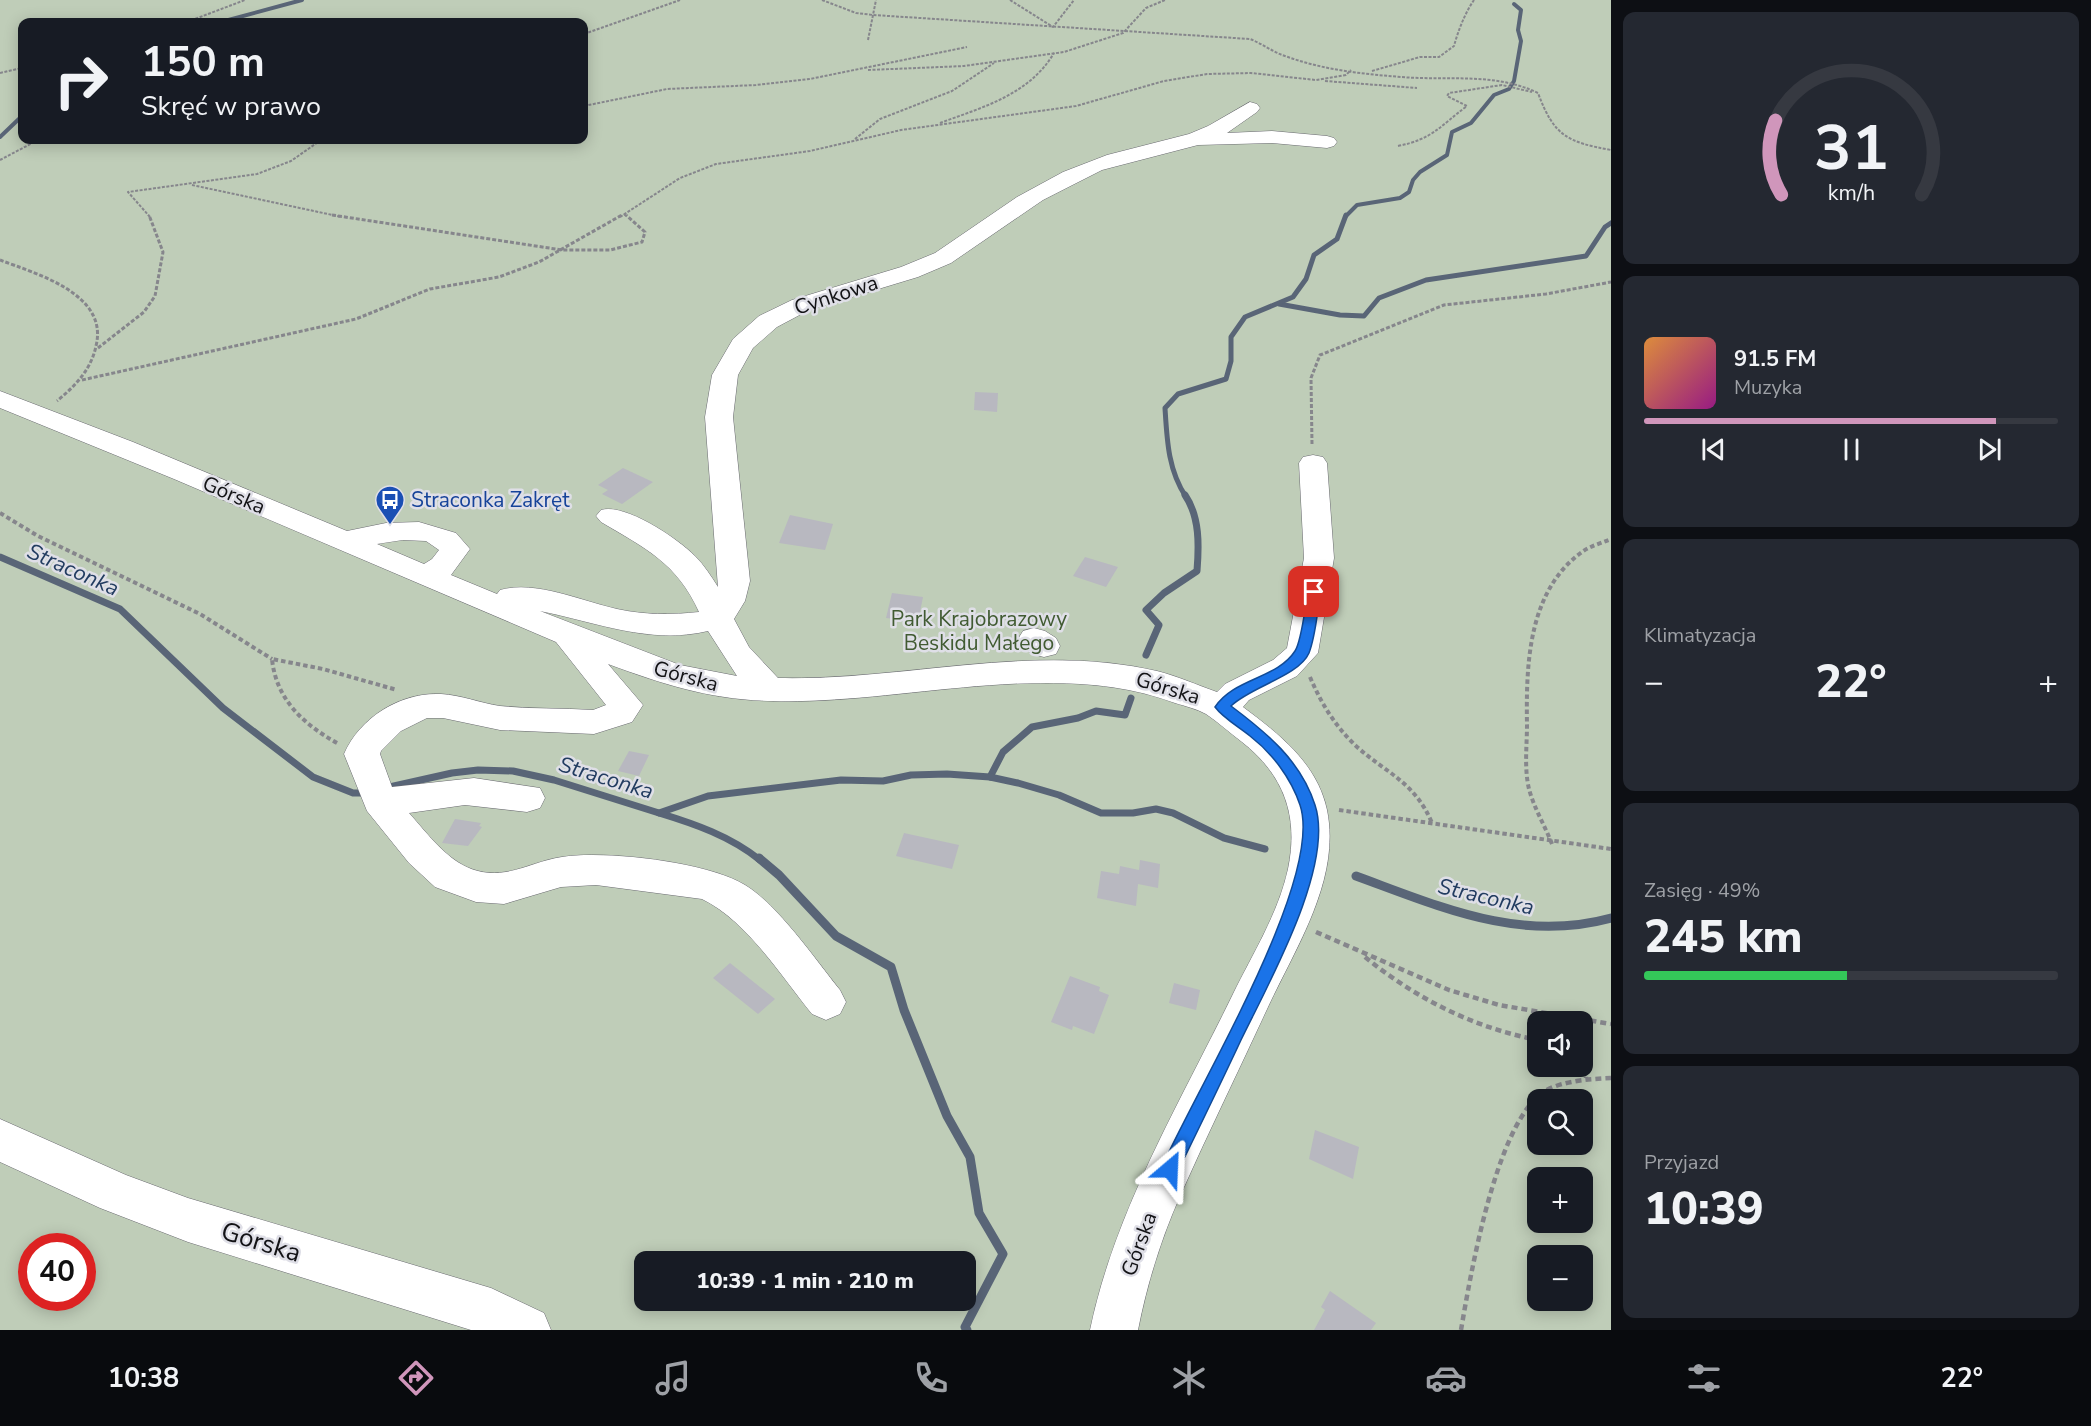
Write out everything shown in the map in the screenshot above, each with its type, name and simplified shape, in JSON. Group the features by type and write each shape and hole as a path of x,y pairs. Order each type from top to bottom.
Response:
{"street":[{"path":"1204,136 1236,120 1250,108"},
{"path":"1204,136 1231,141 1291,137 1337,146"},
{"name":"Cynkowa","path":"718,616 732,596 734,581 718,417 719,392 731,363 754,334 781,315 809,301 913,271 945,257 1003,216 1076,174 1111,161 1204,136"},
{"name":"Górska","path":"0,399 114,443 343,542 568,635 683,679 729,688 818,690 1022,673 1092,673 1132,677 1169,685 1222,707 1245,722 1282,758 1293,773 1308,806 1309,854 1299,892 1279,945 1149,1212 1118,1302 1114,1330"},
{"path":"1222,707 1237,692 1285,668 1302,653 1319,558 1313,463"},
{"path":"611,516 658,542 683,562 718,616 729,643 746,665 771,690"},
{"path":"343,542 401,531 441,535 455,549 442,566 426,576"},
{"path":"485,600 524,598 613,620 650,626 705,621 718,616"},
{"name":"Górska","path":"372,779 375,734 403,713 427,706 443,706 500,718 594,722 620,712 626,705 606,685 568,635"},
{"path":"372,779 409,801 456,792 492,792 527,798"},
{"path":"372,779 394,820 435,866 448,876 476,887 504,889 561,872 596,870 687,880 732,896 753,914 826,1002"},
{"name":"Górska","path":"0,1140 116,1193 188,1220 491,1312 527,1330"}],"path":[{"path":"198,18 245,0"},
{"path":"588,33 680,0"},
{"path":"822,0 856,13 873,15 1250,39 1284,56 1306,63 1414,79 1494,77 1524,85 1538,93 1549,123 1563,138 1611,150"},
{"path":"868,40 876,0"},
{"path":"1010,0 1053,27"},
{"path":"1053,27 1074,0"},
{"path":"859,70 909,69 995,62 1054,52 1123,32 1134,25 1147,7 1165,0"},
{"path":"1368,72 1414,59 1439,57 1454,46 1458,29 1465,22 1466,12 1474,0"},
{"path":"588,105 667,89 756,85 859,70 967,47"},
{"path":"933,125 999,100 1032,83 1048,64 1054,52"},
{"path":"855,140 863,130 880,119 952,91 995,62"},
{"path":"0,73 18,69"},
{"path":"1316,80 1346,75 1351,69"},
{"path":"82,380 136,366 356,320 429,289 499,277 539,262 624,214 680,178 716,164 810,151 933,125 1076,106 1164,81 1207,74 1251,73 1379,87 1417,88"},
{"path":"1398,146 1419,142 1436,134 1446,122 1463,112 1467,106 1447,96 1449,93 1502,86 1538,93"},
{"path":"0,160 30,144"},
{"path":"98,348 144,312 154,296 163,252 148,212 128,192 142,187 212,183 282,166 310,152 316,144"},
{"path":"192,185 317,213 562,250 610,250 642,242 645,232 624,214"},
{"path":"0,260 57,284 90,308 99,333 98,348 82,380 39,415"},
{"path":"1313,463 1311,378 1320,355 1444,305 1546,294 1611,282"},
{"path":"0,513 38,536 200,614 272,659 323,669 443,706"},
{"path":"1552,844 1529,788 1527,661 1540,607 1554,577 1568,562 1611,539"},
{"path":"1302,653 1310,679 1326,708 1347,737 1419,794 1432,823"},
{"path":"272,659 273,677 285,702 372,779"},
{"path":"1308,806 1432,823 1552,844 1611,849"},
{"path":"1288,919 1449,990 1499,1005 1611,1024"},
{"path":"1363,954 1380,971 1410,991 1458,1014 1527,1039"},
{"path":"1461,1330 1469,1277 1491,1198 1518,1125 1538,1096 1586,1078 1611,1078"}],"green space":[{"name":"Park Krajobrazowy Beskidu Małego","path":"0,0 1611,0 1611,1330 0,1330"}],"building":[{"path":"975,392 998,393 997,412 974,410"},
{"path":"623,468 653,482 622,504 602,494 608,490 598,485"},
{"path":"790,515 833,524 825,550 779,543"},
{"path":"1085,557 1118,567 1106,587 1073,576"},
{"path":"892,593 923,597 918,622 886,618"},
{"path":"629,751 649,755 639,776 618,771"},
{"path":"455,819 481,823 479,826 482,827 468,846 442,843"},
{"path":"904,833 959,845 952,869 896,856"},
{"path":"1140,860 1160,864 1158,888 1138,884 1136,906 1097,898 1101,871 1119,874 1120,866 1139,870"},
{"path":"730,963 775,999 758,1014 713,978"},
{"path":"1070,976 1100,987 1099,991 1109,995 1094,1034 1073,1026 1072,1030 1051,1022"},
{"path":"1174,983 1200,990 1196,1010 1169,1003"},
{"path":"1315,1130 1359,1147 1353,1179 1309,1159"},
{"path":"1330,1291 1376,1323 1371,1330 1314,1330 1325,1310 1321,1307"}],"waterway":[{"path":"236,18 302,0"},
{"path":"1345,217 1357,205 1400,198 1409,192 1413,180 1420,172 1447,155 1452,132 1471,123 1494,95 1509,89 1514,81 1521,41 1518,30 1521,10 1514,4"},
{"path":"0,137 18,120"},
{"path":"1186,497 1172,465 1165,408 1178,394 1226,379 1231,361 1231,337 1245,317 1293,297 1306,279 1314,255 1337,239 1345,217"},
{"path":"1279,304 1340,315 1364,316 1379,298 1426,280 1586,256 1605,227 1611,223"},
{"path":"1146,655 1159,625 1146,610 1164,593 1197,571 1196,522 1185,495"},
{"name":"Straconka","path":"0,557 120,609 223,708 313,777 353,793 369,793"},
{"path":"990,777 1003,752 1032,727 1078,718 1096,711 1125,715 1131,698"},
{"name":"Straconka","path":"385,788 452,773 478,770 513,771 554,780 659,813"},
{"name":"Straconka","path":"659,813 708,796 841,780 883,781 911,775 947,774 990,777"},
{"name":"Straconka","path":"990,777 1059,795 1101,813 1133,813 1156,809 1173,813 1224,838 1265,849"},
{"path":"659,813 724,837 760,860"},
{"path":"759,858 779,875 836,936 891,967 904,1010 947,1116 970,1157 979,1213 1003,1254 965,1327 967,1330"},
{"name":"Straconka","path":"1356,876 1450,910 1513,924 1577,925 1611,918"}],"place":[{"name":"Straconka Zakręt","path":"390,526"}],"route":[{"path":"1170,1169 1279,945 1299,892 1309,854 1308,806 1293,773 1264,739 1245,722 1222,707 1237,692 1265,680 1285,668 1302,653 1314,592"}]}
